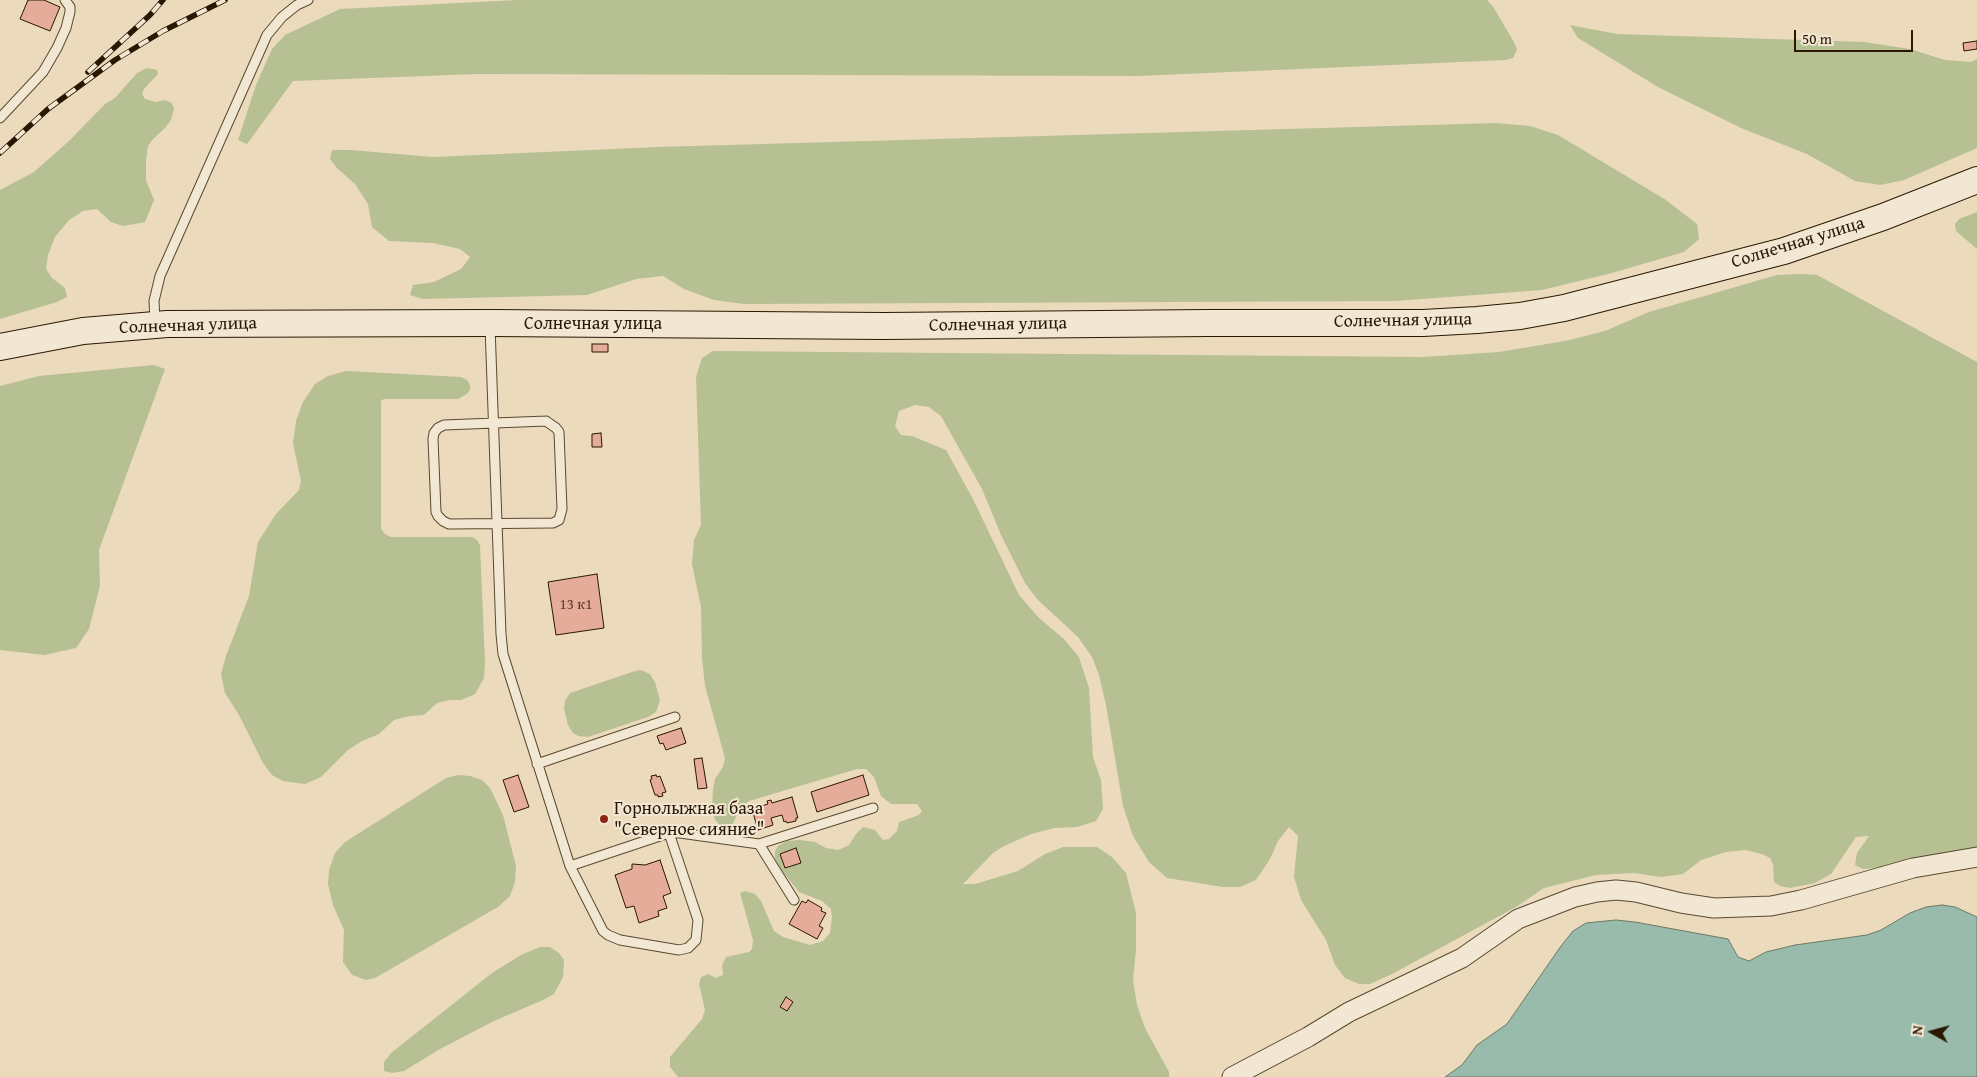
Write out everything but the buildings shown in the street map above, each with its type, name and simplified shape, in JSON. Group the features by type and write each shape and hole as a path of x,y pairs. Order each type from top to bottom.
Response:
{"street":[{"name":"Солнечная улица","path":"0,347 83,331 155,324 490,323 894,326 1423,323 1478,320 1564,308 1784,251 1977,180"},
{"path":"1232,1077 1308,1037 1349,1012 1462,958 1518,919 1575,897 1616,890 1636,892 1681,903 1714,908 1771,906 1913,868 1977,857"}],"lane":[{"path":"0,118 43,72 57,48 70,12 70,7 65,0"},
{"path":"155,324 154,301 160,276 267,34 282,17 297,5 308,0"},
{"path":"490,323 503,654 570,866 603,931 608,936 674,950 684,950 696,940 698,920 669,833"},
{"path":"546,421 559,432 562,509 559,520 553,523 449,524 442,521 438,516 436,512 434,432 444,425 494,422 546,421"},
{"path":"537,764 675,717"},
{"path":"570,866 669,833 759,844 873,808"},
{"path":"759,844 794,900"}],"shaded area":[{"path":"517,0 1487,0 1494,8 1517,50 1513,58 1506,60 1138,76 477,74 293,81 247,144 238,140 256,85 272,49 285,35 340,9"},
{"path":"1570,25 1617,34 1864,42 1910,49 1945,60 1971,62 1977,59 1977,148 1904,180 1880,185 1855,181 1807,154 1741,128 1658,87 1578,38"},
{"path":"147,68 157,70 158,74 144,89 142,94 145,99 156,102 165,100 172,103 174,109 171,120 148,146 146,180 154,200 145,222 123,226 111,222 97,209 83,211 69,220 55,237 48,255 46,269 52,278 65,288 67,297 57,302 0,319 0,190 34,172 69,141 105,104 115,98 137,73"},
{"path":"1496,123 1530,126 1558,135 1666,200 1697,224 1699,239 1684,252 1612,273 1542,290 1395,301 744,304 714,300 684,289 663,276 636,279 587,295 423,299 410,295 413,285 434,282 461,269 470,257 460,249 433,243 389,241 372,227 368,204 355,184 330,159 332,150 433,157 658,147"},
{"path":"1977,212 1977,249 1956,231 1955,224 1959,219"},
{"path":"1777,275 1817,275 1977,362 1977,849 1879,868 1863,869 1855,865 1857,853 1869,836 1856,837 1831,874 1815,883 1790,888 1780,886 1774,882 1773,864 1770,858 1745,850 1726,852 1701,860 1683,874 1661,877 1634,873 1596,875 1544,888 1516,907 1392,974 1370,984 1359,984 1345,978 1335,965 1326,940 1301,900 1294,877 1298,836 1289,827 1278,841 1270,859 1256,880 1240,887 1223,887 1167,878 1149,862 1133,836 1123,806 1106,705 1099,675 1092,657 1078,637 1038,600 1025,583 1001,535 982,489 941,416 929,407 915,405 899,411 895,426 901,435 912,436 946,450 973,499 1019,595 1039,618 1064,639 1079,657 1089,688 1093,757 1101,780 1103,809 1096,821 1077,827 1055,828 1031,834 1002,847 993,853 963,884 975,884 1018,871 1045,854 1063,847 1097,847 1112,857 1126,873 1136,913 1136,949 1133,980 1137,1005 1145,1028 1169,1072 1169,1077 678,1077 670,1067 670,1057 702,1019 705,1010 699,984 701,977 709,974 715,978 723,975 722,966 726,957 749,952 752,949 753,940 740,893 745,891 755,894 761,901 774,931 783,937 810,945 823,941 830,933 831,909 822,901 799,892 780,868 775,858 775,851 778,846 787,841 800,840 815,842 826,848 838,850 849,845 863,827 875,830 883,840 889,839 897,831 899,822 919,815 922,811 917,804 891,804 881,796 874,777 866,769 857,769 749,801 738,811 733,824 726,827 721,826 715,820 712,808 713,790 715,779 723,767 725,758 705,686 702,658 701,607 692,564 694,540 701,525 696,377 702,358 713,351 1423,357 1499,352 1565,341 1605,331 1649,312"},
{"path":"154,365 165,369 99,550 100,586 89,629 76,648 44,655 0,650 0,386 39,376"},
{"path":"346,371 461,377 467,380 470,385 470,390 467,394 458,399 384,399 381,401 381,529 391,537 472,537 477,540 480,545 484,678 475,694 461,700 437,703 424,715 394,720 379,734 362,741 348,750 321,777 305,784 283,781 272,775 263,763 239,715 225,693 221,674 249,596 258,542 276,514 299,490 301,481 293,443 296,421 303,402 315,384 328,376"},
{"path":"641,670 650,674 655,682 660,700 656,712 648,717 588,737 578,736 573,733 568,725 564,708 565,701 570,693"},
{"path":"458,775 482,780 490,788 503,815 516,866 515,882 510,896 498,907 375,978 366,980 352,975 343,962 344,930 333,905 328,884 329,870 335,853 345,842 446,778"},
{"path":"1942,905 1955,907 1977,917 1977,1077 1445,1077 1462,1065 1477,1045 1507,1024 1561,946 1573,931 1586,923 1616,920 1635,922 1728,939 1738,957 1749,961 1766,952 1795,945 1867,935 1881,930 1910,913 1926,907"},
{"path":"540,947 550,947 559,953 564,960 563,977 554,994 494,1021 440,1049 404,1071 392,1073 384,1071 384,1062 391,1053 492,973 521,955"}],"railway":[{"path":"88,72 150,15 163,0"},
{"path":"0,153 48,109 115,60 163,31 225,0"}],"place":[{"name":"Горнолыжная база \"Северное сияние\"","path":"604,819"}]}
